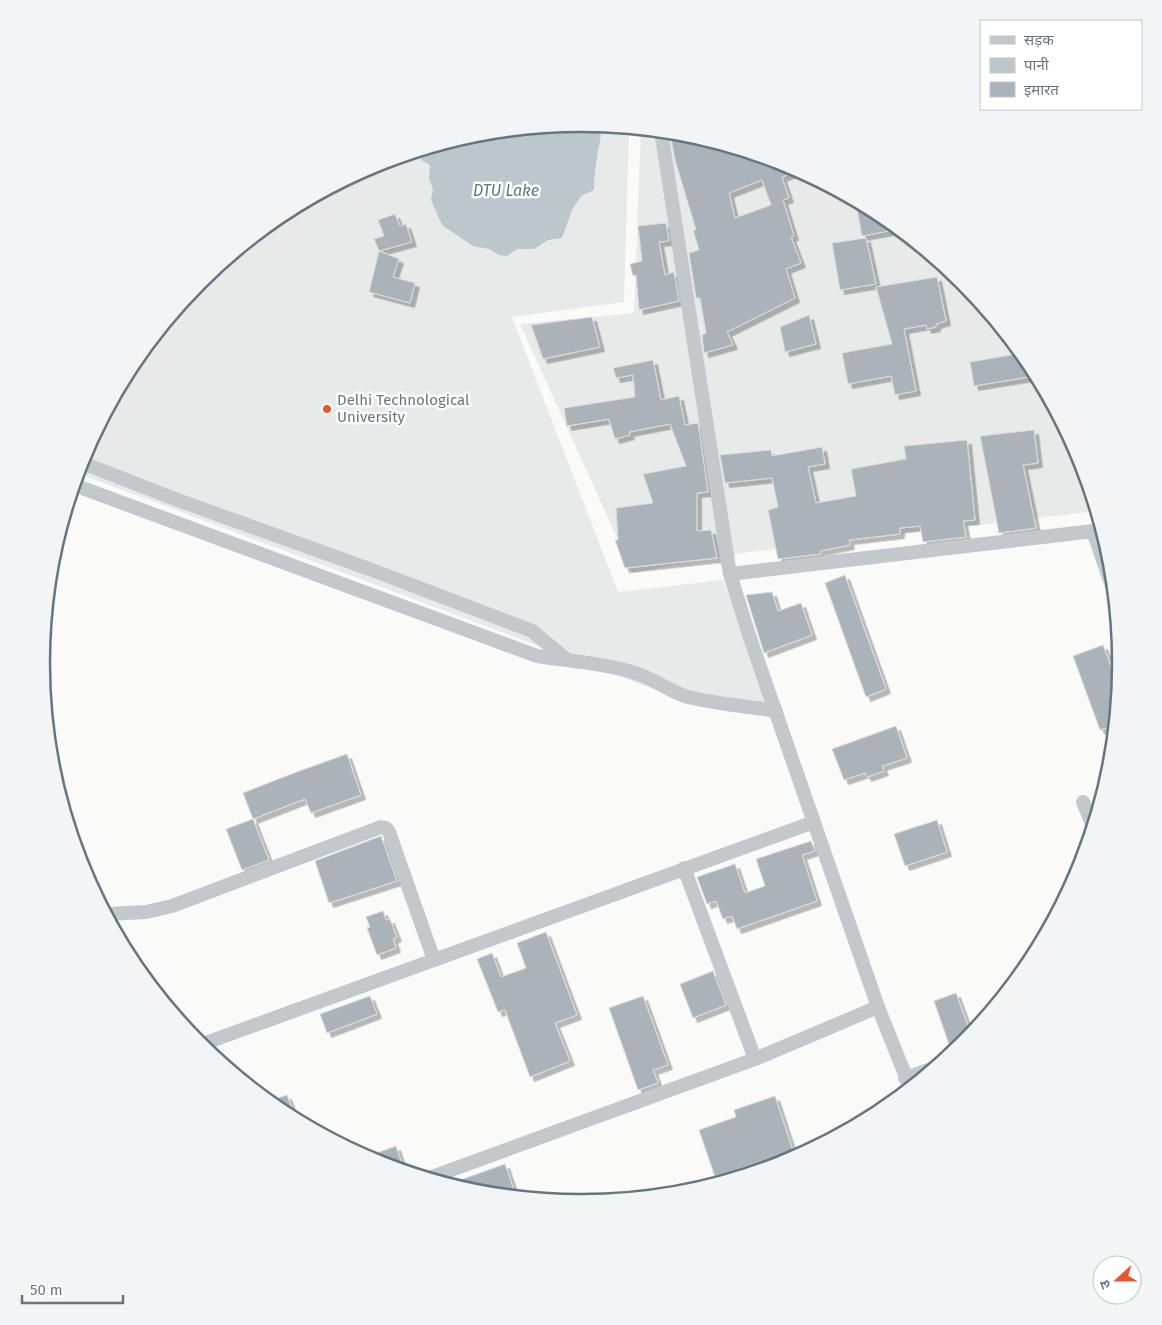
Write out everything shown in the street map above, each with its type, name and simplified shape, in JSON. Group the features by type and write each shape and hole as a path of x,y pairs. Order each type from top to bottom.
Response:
{"street":[{"path":"662,138 730,574 878,1007 908,1081"},
{"path":"88,465 532,631 567,661"},
{"path":"80,487 537,656 634,672 655,681 669,690 691,697 776,711"},
{"path":"730,574 1095,530"},
{"path":"1083,802 1089,816"},
{"path":"210,1041 814,822"},
{"path":"114,914 146,912 172,906 381,827 386,828 389,832 434,960"},
{"path":"684,868 755,1059"},
{"path":"440,1174 755,1059 878,1007"}],"shaded area":[{"name":"Delhi Technological University","path":"546,133 629,134 624,302 512,317 618,592 723,580 776,711 672,696 84,476 90,459 121,397 139,367 182,312 231,263 286,221 346,186 410,160 444,150 512,136"},
{"path":"641,135 685,142 718,150 784,172 816,186 846,203 904,241 931,263 980,312 1023,367 1041,397 1072,459 1090,512 741,553 633,573 520,324 634,313"}],"water":[{"name":"DTU Lake","path":"546,133 601,133 594,190 581,196 572,210 562,238 548,240 534,249 517,249 507,256 499,255 489,249 473,246 442,225 431,200 433,189 429,179 430,165 421,160 423,156 444,150 512,136"}],"building":[{"path":"671,140 718,150 752,160 789,174 782,177 789,198 783,200 794,236 791,237 801,263 786,269 795,298 727,332 733,345 704,353 702,335 706,333 700,298 696,298 689,253 699,250 693,230 696,230 675,160","holes":["762,180 771,205 735,218 729,193"]},
{"path":"857,210 890,231 862,236"},
{"path":"395,214 400,226 406,224 412,242 379,251 374,239 384,236 378,220"},
{"path":"666,223 669,241 659,242 665,275 674,272 679,301 639,310 636,275 633,276 630,264 642,261 638,226"},
{"path":"866,238 876,284 840,290 832,243"},
{"path":"379,251 399,259 393,277 415,283 410,303 369,292"},
{"path":"937,277 946,321 936,324 936,327 927,329 926,325 904,329 916,391 895,395 891,376 848,384 842,353 892,344 876,287"},
{"path":"809,315 816,344 785,352 780,327"},
{"path":"592,317 600,347 543,359 531,325"},
{"path":"1014,354 1029,377 974,386 970,362"},
{"path":"653,360 661,400 679,396 685,425 698,423 708,492 697,493 697,531 711,530 717,558 625,568 615,540 618,540 616,508 653,503 643,474 686,466 670,424 629,432 630,435 615,439 609,419 567,426 564,408 635,397 633,375 616,378 613,368"},
{"path":"1034,430 1038,463 1023,465 1036,528 999,533 980,436"},
{"path":"967,440 975,520 963,521 966,537 923,542 920,526 900,528 900,534 849,540 850,545 820,551 821,554 778,559 768,510 778,507 772,478 725,483 720,455 771,450 772,456 822,447 825,464 808,467 816,503 856,496 851,469 906,459 904,446"},
{"path":"845,575 886,689 866,697 825,583"},
{"path":"772,592 778,611 801,603 812,635 764,653 746,595"},
{"path":"1103,645 1112,669 1108,727 1100,730 1073,656"},
{"path":"896,726 907,758 882,766 884,771 867,777 865,773 844,780 832,749"},
{"path":"347,754 361,795 311,813 305,799 253,819 243,793"},
{"path":"253,819 269,860 242,870 226,829"},
{"path":"937,820 947,852 905,866 894,834"},
{"path":"381,836 397,881 329,903 315,861"},
{"path":"811,841 815,851 802,855 817,901 737,929 732,916 723,919 716,901 707,904 697,877 735,864 745,893 765,886 756,859"},
{"path":"383,911 386,920 390,919 397,937 393,939 396,948 377,955 367,928 370,927 366,917"},
{"path":"546,932 577,1015 555,1023 570,1061 530,1077 505,1010 498,1012 477,959 492,953 501,977 526,968 517,943"},
{"path":"713,971 726,1005 693,1018 680,984"},
{"path":"956,993 968,1026 949,1045 934,1001"},
{"path":"370,996 377,1014 327,1033 320,1014"},
{"path":"643,996 668,1065 653,1070 658,1083 638,1090 609,1008"},
{"path":"287,1095 292,1108 286,1104 278,1098"},
{"path":"775,1096 792,1149 752,1165 715,1176 699,1130 736,1117 734,1110"},
{"path":"396,1146 401,1162 378,1153"},
{"path":"505,1164 514,1189 477,1183 462,1179"}],"place":[{"name":"Delhi Technological University","path":"327,409"}]}
